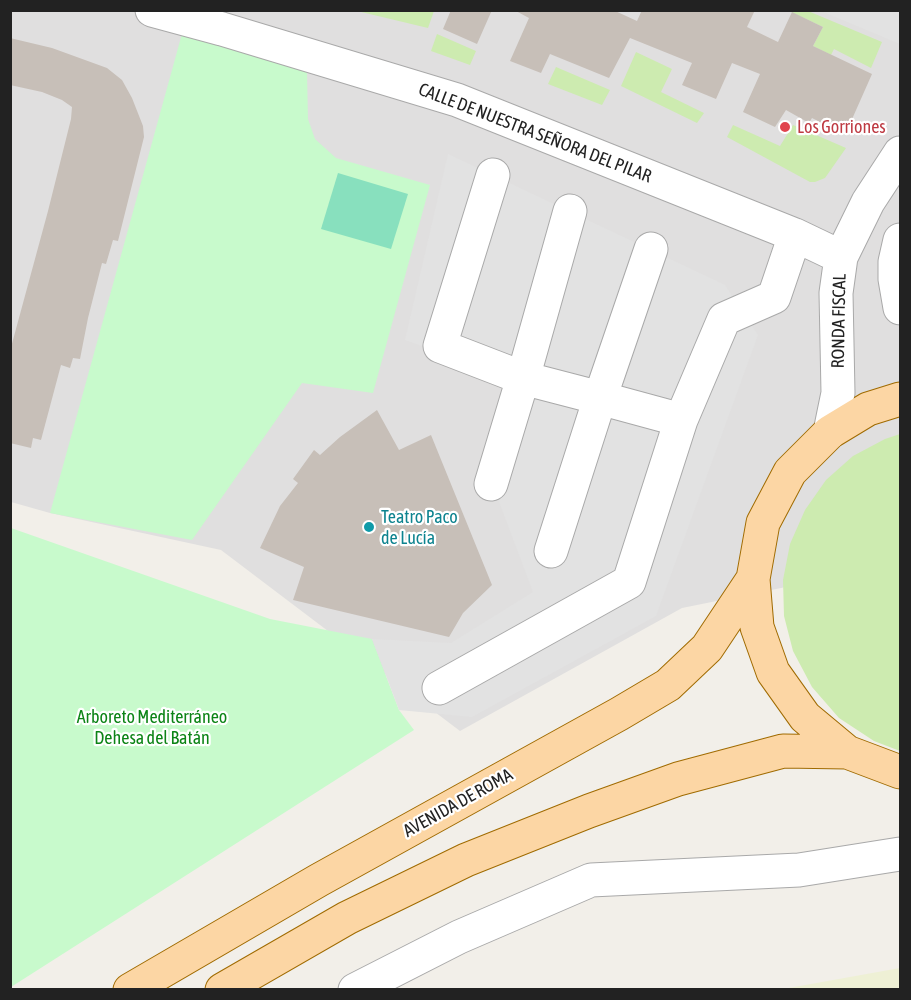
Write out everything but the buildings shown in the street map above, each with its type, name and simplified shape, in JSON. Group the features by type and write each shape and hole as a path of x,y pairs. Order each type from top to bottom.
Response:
{"main road":[{"path":"900,399 868,409 830,432 790,472 763,523 753,579 757,627 773,672 805,717 847,752 900,772"},
{"name":"AVENIDA DE ROMA","path":"130,990 309,886 668,685 707,648 753,579"},
{"path":"222,990 347,918 416,884 466,860 589,811 678,778 783,751 847,752"}],"street":[{"name":"CALLE DE NUESTRA SEÑORA DEL PILAR","path":"152,10 197,16 457,100 795,235 841,257"},
{"name":"RONDA FISCAL","path":"830,432 838,393 836,293 841,257 868,202 900,153"},
{"path":"493,175 440,346 524,378 681,420"},
{"path":"491,484 524,378 570,211"},
{"path":"439,688 629,582 681,420 724,319 774,297 795,235"},
{"path":"900,240 895,262 895,279 900,308"},
{"path":"551,551 651,249"},
{"path":"355,990 459,937 591,880 800,870 900,854"}],"shaded area":[{"path":"10,11 900,11 900,564 682,608 460,731 221,550 50,513 11,502"},
{"path":"821,11 900,11 900,44"},
{"path":"448,154 725,285 758,335 656,616 472,717 399,710 372,639 451,643 533,592 498,499 473,486 518,380 405,340"}],"green space":[{"path":"434,10 428,28 357,11"},
{"path":"789,11 808,11 882,42 871,68 834,49 831,55 813,46 823,27"},
{"path":"183,30 307,72 308,119 315,139 336,158 430,185 373,393 302,383 192,540 50,513"},
{"path":"437,34 476,51 470,65 431,51"},
{"path":"636,52 672,69 661,92 704,113 697,123 621,86"},
{"path":"556,67 610,90 602,105 548,84"},
{"path":"733,125 780,146 793,125 846,148 825,178 810,182 727,137"},
{"path":"338,173 408,194 391,249 321,229"},
{"path":"900,434 900,751 874,741 839,718 812,687 793,651 784,616 783,580 790,544 805,510 826,480 853,456 885,439"},
{"name":"Arboreto Mediterráneo Dehesa del Batán","path":"11,528 270,619 372,639 399,710 414,730 11,987"},
{"path":"900,968 900,989 783,989"}],"place":[{"name":"Los Gorriones","path":"785,127"},
{"name":"Teatro Paco de Lucía","path":"369,527"}]}
